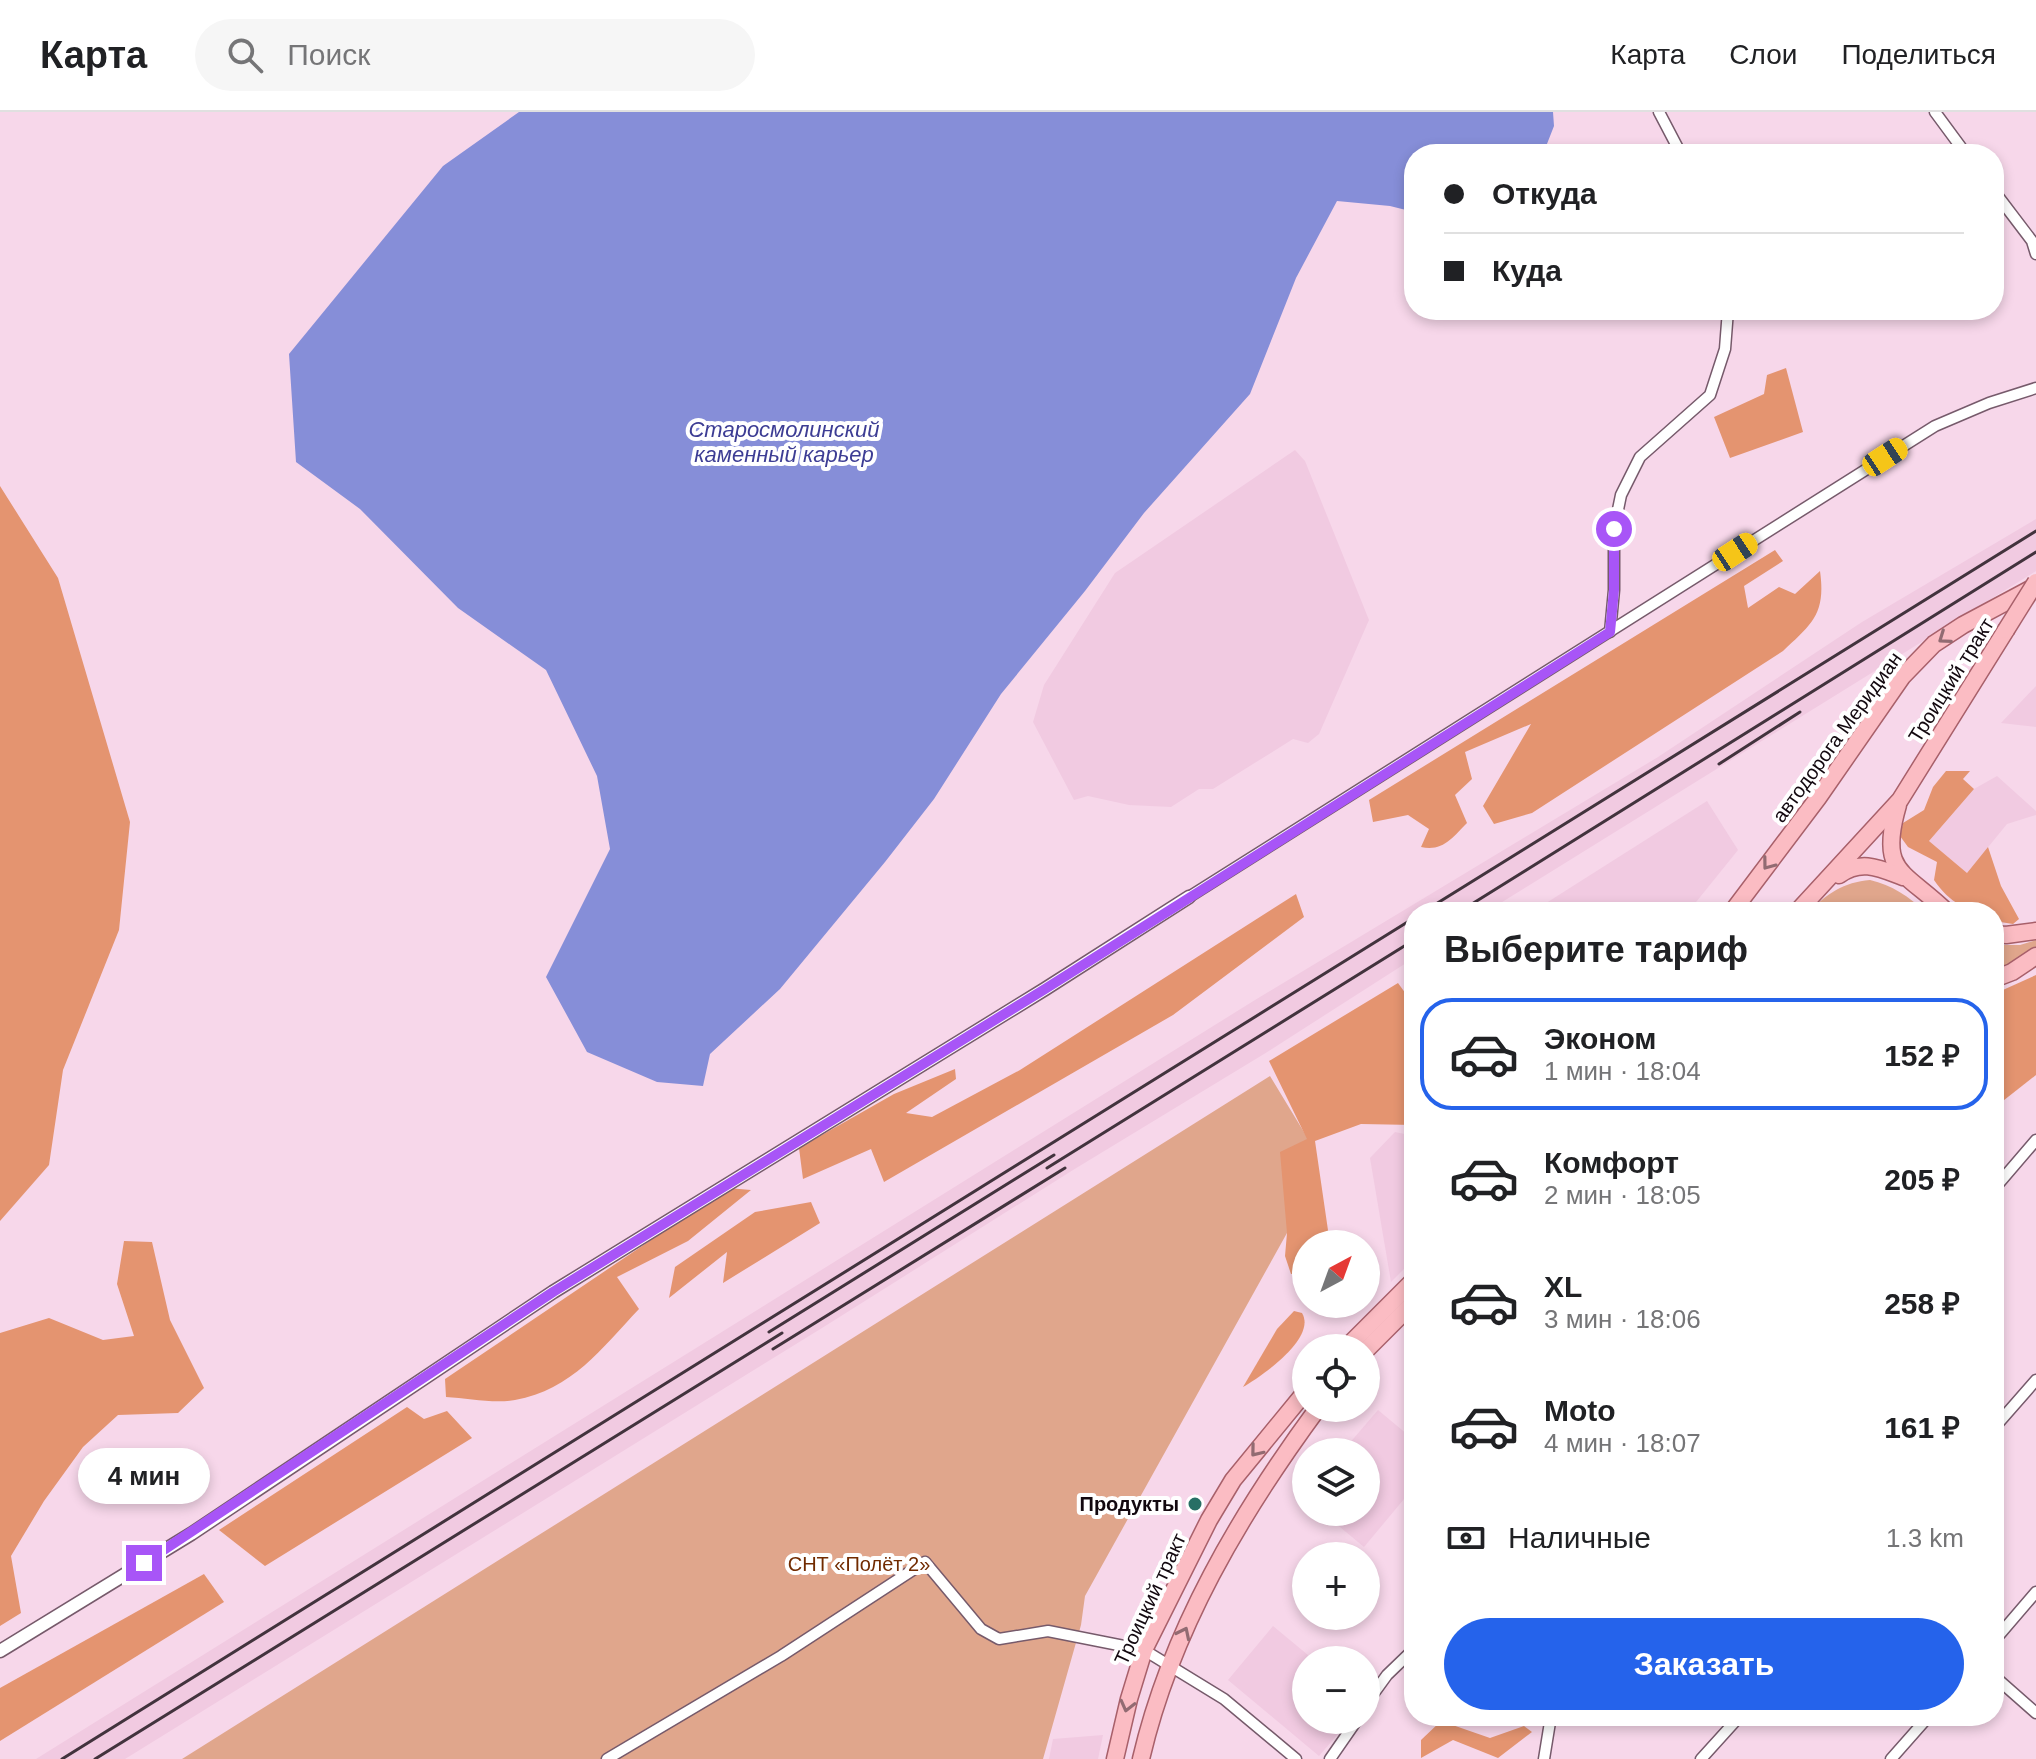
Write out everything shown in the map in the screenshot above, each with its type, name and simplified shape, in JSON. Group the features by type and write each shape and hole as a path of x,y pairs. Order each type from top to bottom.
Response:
{"main road":[{"name":"Троицкий тракт","path":"1807,902 1900,800 2036,584"},
{"name":"автодорога Меридиан","path":"1740,902 1818,798 1902,677 1934,644 2036,584"},
{"name":"Троицкий тракт","path":"1900,800 1891,828 1890,846 1892,861 1904,878"},
{"path":"1818,890 1854,866 1866,865 1904,878 1934,902"},
{"path":"2004,935 2036,931"},
{"path":"2004,975 2036,956"},
{"path":"1360,1334 1404,1290"},
{"path":"1380,1336 1404,1312"},
{"name":"Троицкий тракт","path":"1115,1759 1144,1650 1209,1520 1233,1480 1292,1408"},
{"path":"1141,1759 1169,1666 1237,1527 1308,1422"}],"street":[{"path":"1659,112 1676,144"},
{"path":"1935,112 1959,144"},
{"path":"2004,204 2032,241 2036,254"},
{"path":"1610,632 1614,529 1621,495 1640,457 1710,395 1725,349 1727,320"},
{"path":"0,1651 191,1534 553,1292 1045,989 1935,426 1989,403 2036,388"},
{"path":"2004,1177 2036,1140"},
{"path":"2004,1417 2036,1380"},
{"path":"607,1759 781,1656 925,1562 989,1635 1007,1639 1048,1631 1144,1650 1224,1699 1296,1759"},
{"path":"2004,1629 2036,1592"},
{"path":"1380,1685 1404,1659"},
{"path":"2004,1685 2036,1713"},
{"path":"1544,1759 1549,1726"},
{"path":"1701,1759 1731,1726"},
{"path":"1891,1759 1920,1726"},
{"path":"1330,1759 1347,1734"}],"shaded area":[{"path":"1786,368 1803,432 1730,458 1714,417 1764,394 1767,375"},
{"path":"1295,450 1305,461 1369,620 1319,734 1308,743 1293,739 1213,789 1199,789 1171,807 1129,805 1088,796 1074,800 1033,722 1044,685 1115,573"},
{"path":"0,486 58,578 130,822 119,930 63,1070 49,1165 0,1221"},
{"path":"2036,519 2036,571 1502,902 1418,902 1658,757 1862,622"},
{"path":"1775,550 1783,561 1744,586 1748,608 1779,587 1795,594 1820,571 1821,598 1815,617 1783,651 1532,813 1494,824 1483,806 1531,724 1465,752 1472,779 1455,795 1467,823 1447,842 1436,847 1421,847 1429,829 1408,815 1373,822 1369,800"},
{"path":"2036,686 2036,727 2001,723"},
{"path":"1946,771 1970,771 1963,779 1974,789 1929,841 1967,873 1988,847 2001,886 2019,919 2013,924 2004,923 2004,902 1956,902 1946,895 1934,880 1937,862 1908,847 1900,836 1903,823 1924,810 1933,787"},
{"path":"1997,776 2036,811 2036,815 2007,824 1967,873 1929,841 1974,789"},
{"path":"1707,801 1738,850 1696,902 1548,902"},
{"path":"1296,894 1304,917 1173,1015 884,1182 871,1149 803,1179 799,1148 894,1094 955,1069 956,1079 906,1113 932,1117 1020,1070"},
{"path":"1404,910 1404,964 1264,1054 125,1759 36,1759"},
{"path":"2036,975 2036,1075 2004,1100 2004,989"},
{"path":"1398,983 1404,991 1404,1125 1361,1124 1315,1141 1328,1230 1292,1230 1291,1274 1285,1256 1287,1233 1280,1152 1307,1139 1269,1061"},
{"path":"1395,1132 1404,1134 1404,1269 1391,1282 1370,1158"},
{"path":"728,1188 751,1190 688,1241 617,1277 639,1309 599,1352 570,1377 535,1395 515,1400 446,1397 445,1379"},
{"path":"811,1202 820,1223 723,1283 727,1252 669,1298 675,1267 755,1212"},
{"path":"124,1241 152,1242 170,1320 204,1388 178,1413 118,1415 83,1447 44,1501 11,1556 21,1613 0,1626 0,1333 49,1318 103,1340 134,1336 117,1284"},
{"path":"1292,1313 1292,1318 1304,1318 1302,1334 1292,1334 1292,1347 1274,1365 1243,1387 1277,1329"},
{"path":"407,1407 424,1419 447,1411 472,1438 265,1566 219,1530"},
{"path":"1380,1412 1404,1432 1404,1499 1368,1542 1358,1542 1339,1526 1380,1526 1380,1438 1354,1438 1368,1422 1380,1422"},
{"path":"204,1574 224,1602 0,1741 0,1688"},
{"path":"1273,1626 1297,1646 1292,1646 1292,1733 1228,1680"},
{"path":"1436,1726 1455,1726 1490,1738 1524,1726 1532,1732 1498,1758 1453,1740 1421,1758 1421,1740"},
{"path":"1293,1734 1338,1734 1319,1756"},
{"path":"1103,1735 1098,1759 1049,1759 1053,1739"}],"green space":[{"path":"1870,880 1886,885 1914,902 1820,902 1852,883"},
{"path":"2036,940 2036,948 2004,967 2004,945 2020,945"},
{"name":"СНТ «Полёт 2»","path":"1270,1076 1310,1142 1287,1233 1085,1596 1081,1625 1043,1759 182,1759"}],"water":[{"name":"Старосмолинский каменный карьер","path":"519,112 1553,112 1554,126 1547,144 1404,144 1404,210 1337,201 1296,278 1250,394 1144,513 1001,694 934,799 885,862 780,989 710,1054 703,1086 657,1082 587,1052 546,977 610,849 597,776 546,670 458,608 360,509 296,462 289,354 443,166"}],"railway":[{"path":"1439,902 2036,531"},
{"path":"1475,902 2036,552"},
{"path":"1719,764 1800,712"},
{"path":"62,1759 1404,924"},
{"path":"1047,1168 1404,946"},
{"path":"769,1332 1054,1155"},
{"path":"773,1349 1065,1168"},
{"path":"95,1759 782,1333"}],"place":[{"name":"Продукты","path":"1195,1504"}],"route":[{"path":"144,1563 553,1292 1045,989 1610,632 1614,529"}]}
